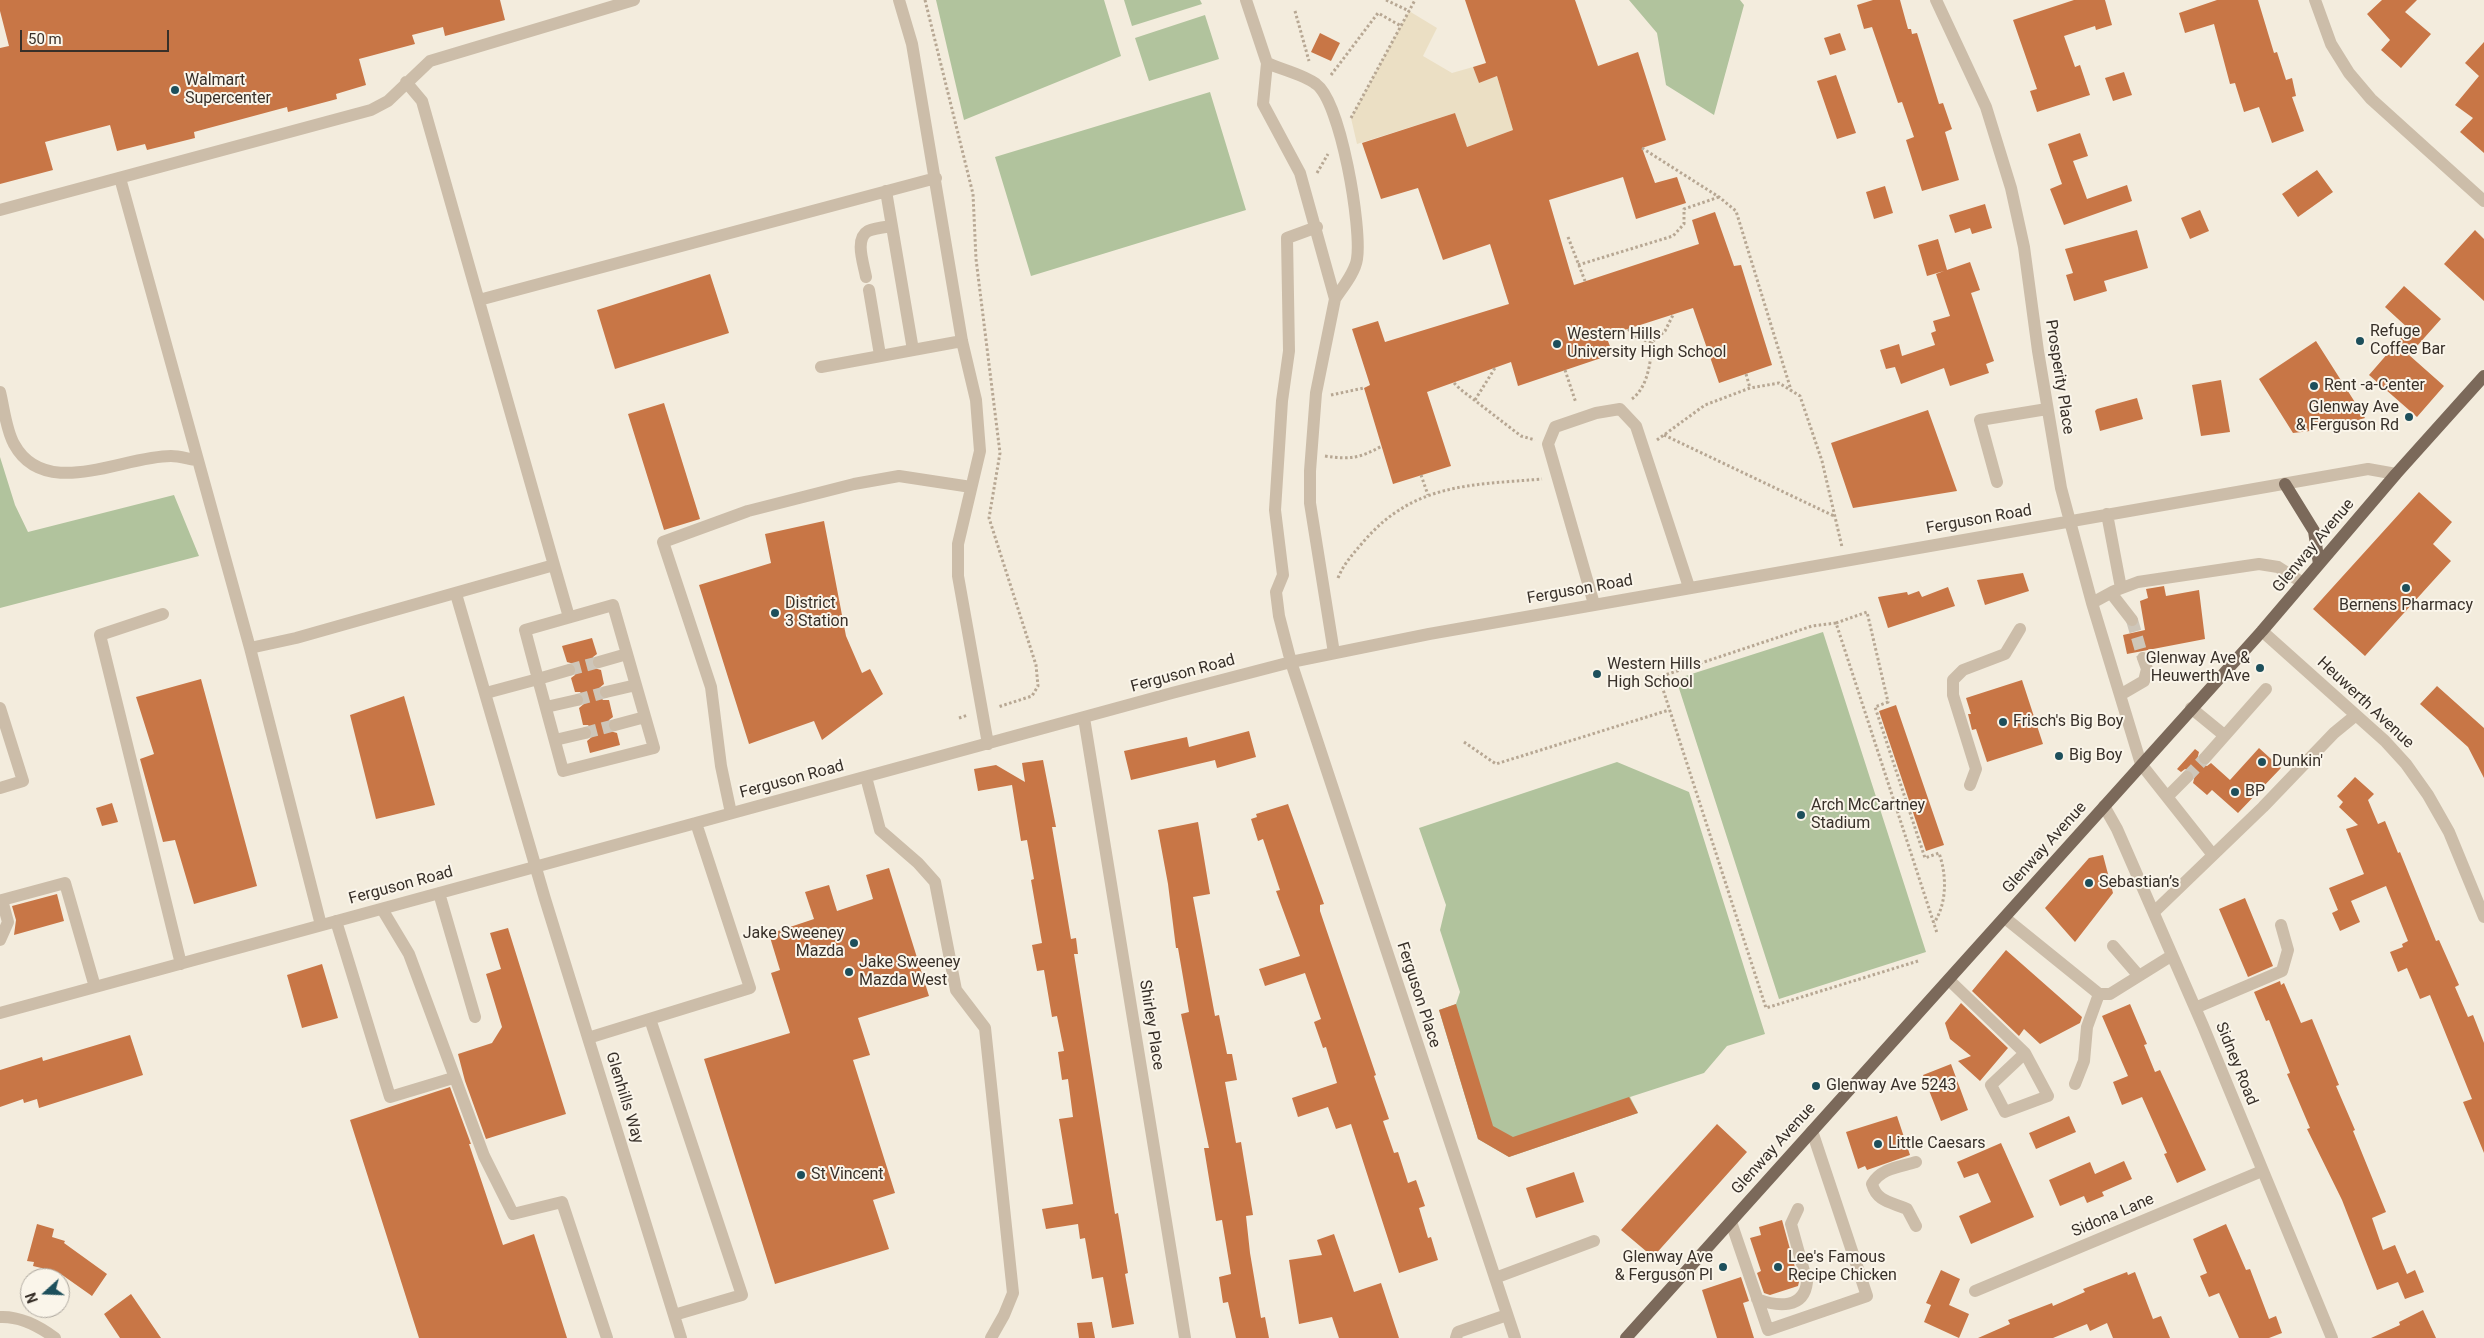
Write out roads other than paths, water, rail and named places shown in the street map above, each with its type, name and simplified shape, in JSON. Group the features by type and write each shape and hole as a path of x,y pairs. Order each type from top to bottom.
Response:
{"main road":[{"name":"Glenway Avenue","path":"1632,1335 1812,1131 2262,631 2396,474 2484,376"},
{"path":"2285,484 2314,531 2319,564"}],"street":[{"path":"0,210 371,110 388,101 430,61 634,0"},
{"path":"899,0 912,44 962,341 976,400 980,451 958,544 958,576 988,744"},
{"path":"1246,0 1266,63 1263,104 1300,173 1335,299"},
{"name":"Prosperity Place","path":"1936,0 1986,107 2008,180 2024,247 2048,409 2069,521 2141,764"},
{"path":"2315,0 2331,44 2349,73 2371,99 2484,201"},
{"path":"1266,63 1316,83 1326,96 1352,182 1356,219 1357,260 1335,299 1316,393 1310,454 1310,502 1334,653"},
{"path":"406,82 422,101 569,617"},
{"path":"120,178 250,648 321,925"},
{"path":"478,300 936,178"},
{"path":"886,191 913,350"},
{"path":"866,277 861,247 862,238 868,231 892,226"},
{"name":"Ferguson Place","path":"1316,227 1287,238 1289,351 1281,408 1275,510 1283,575 1276,592 1279,616 1291,662 1515,1338"},
{"path":"869,290 880,355"},
{"path":"821,367 962,341"},
{"path":"0,392 14,444 29,464 55,474 84,471 170,456 197,460"},
{"path":"1594,604 1548,444 1555,427 1580,418 1620,409 1636,426 1689,587"},
{"path":"1997,482 1980,420 2048,409"},
{"name":"Ferguson Road","path":"0,1013 1291,662 1594,604 2368,469 2396,474"},
{"path":"731,814 721,766 711,687 663,542 748,510 854,484 899,476 971,488"},
{"path":"2107,514 2116,591 2132,620"},
{"path":"2092,603 2138,582 2259,564 2278,566 2303,584"},
{"path":"250,648 456,594 554,565"},
{"name":"Glenhills Way","path":"456,594 536,867 681,1338"},
{"path":"613,605 654,748 563,771 525,630 569,617 613,605"},
{"path":"164,614 100,635 181,964"},
{"path":"1970,785 1976,769 1953,695 1953,680 1963,670 2005,654 2020,629"},
{"name":"Heuwerth Avenue","path":"2262,631 2401,758 2428,795 2449,832 2484,917"},
{"path":"599,662 627,654"},
{"path":"2120,695 2144,681 2147,669 2143,658"},
{"path":"486,693 569,670"},
{"path":"606,692 636,685"},
{"path":"2205,758 2266,688"},
{"path":"546,707 576,700"},
{"path":"0,708 22,781 0,788"},
{"path":"2191,708 2224,735"},
{"path":"2154,912 2334,733 2356,715"},
{"path":"615,725 645,717"},
{"name":"Shirley Place","path":"1084,718 1185,1338"},
{"path":"555,740 585,733"},
{"path":"2141,764 2213,855"},
{"path":"866,777 880,830 918,863 935,882 956,990 985,1028 1013,1293 1004,1315 991,1338"},
{"path":"2167,797 2187,777"},
{"name":"Sidney Road","path":"2104,806 2117,829 2154,912 2332,1338"},
{"path":"588,1038 750,988 696,823"},
{"path":"0,940 8,922 2,900 65,883 95,987"},
{"path":"439,893 475,1017"},
{"path":"382,909 409,954 453,1078 484,1156 513,1214 562,1202 608,1338"},
{"path":"2005,918 2099,994 2110,994 2172,956"},
{"path":"336,921 390,1097 453,1078"},
{"path":"2194,1008 2282,971 2288,950 2281,925"},
{"path":"2113,946 2139,976"},
{"path":"1949,980 2025,1053 2048,1096 2005,1112 1991,1085 2025,1053"},
{"path":"2075,1084 2084,1061 2087,1027 2099,994"},
{"path":"650,1018 742,1295 674,1315"},
{"path":"1731,1222 1768,1330 1867,1296 1812,1131"},
{"path":"1916,1162 1883,1172 1876,1176 1872,1184 1874,1193 1882,1200 1908,1209 1916,1226"},
{"name":"Sidona Lane","path":"1975,1291 2262,1171"},
{"path":"1758,1300 1780,1306 1802,1297 1806,1292 1808,1282 1791,1224 1798,1209"},
{"path":"1495,1278 1594,1241"},
{"path":"1456,1338 1458,1332 1507,1314"},
{"path":"0,1317 24,1320 41,1328 55,1338"}],"tunnel":[{"path":"2132,620 2143,658"},
{"path":"569,670 599,662"},
{"path":"577,700 606,692"},
{"path":"585,733 615,725"},
{"path":"2187,777 2205,758"}],"place":[{"name":"Walmart Supercenter","path":"175,90"},
{"name":"Refuge Coffee Bar","path":"2360,341"},
{"name":"Western Hills University High School","path":"1557,344"},
{"name":"Rent -a-Center","path":"2314,386"},
{"name":"Glenway Ave & Ferguson Rd","path":"2409,417"},
{"name":"Bernens Pharmacy","path":"2406,588"},
{"name":"District 3 Station","path":"775,613"},
{"name":"Glenway Ave & Heuwerth Ave","path":"2260,668"},
{"name":"Western Hills High School","path":"1597,674"},
{"name":"Frisch's Big Boy","path":"2003,722"},
{"name":"Big Boy","path":"2059,756"},
{"name":"Dunkin'","path":"2262,762"},
{"name":"BP","path":"2235,792"},
{"name":"Arch McCartney Stadium","path":"1801,815"},
{"name":"Sebastian’s","path":"2089,883"},
{"name":"Jake Sweeney Mazda","path":"854,943"},
{"name":"Jake Sweeney Mazda West","path":"849,972"},
{"name":"Glenway Ave 5243","path":"1816,1086"},
{"name":"Little Caesars","path":"1878,1144"},
{"name":"St Vincent","path":"801,1175"},
{"name":"Glenway Ave & Ferguson Pl","path":"1723,1267"},
{"name":"Lee's Famous Recipe Chicken","path":"1778,1267"}]}
